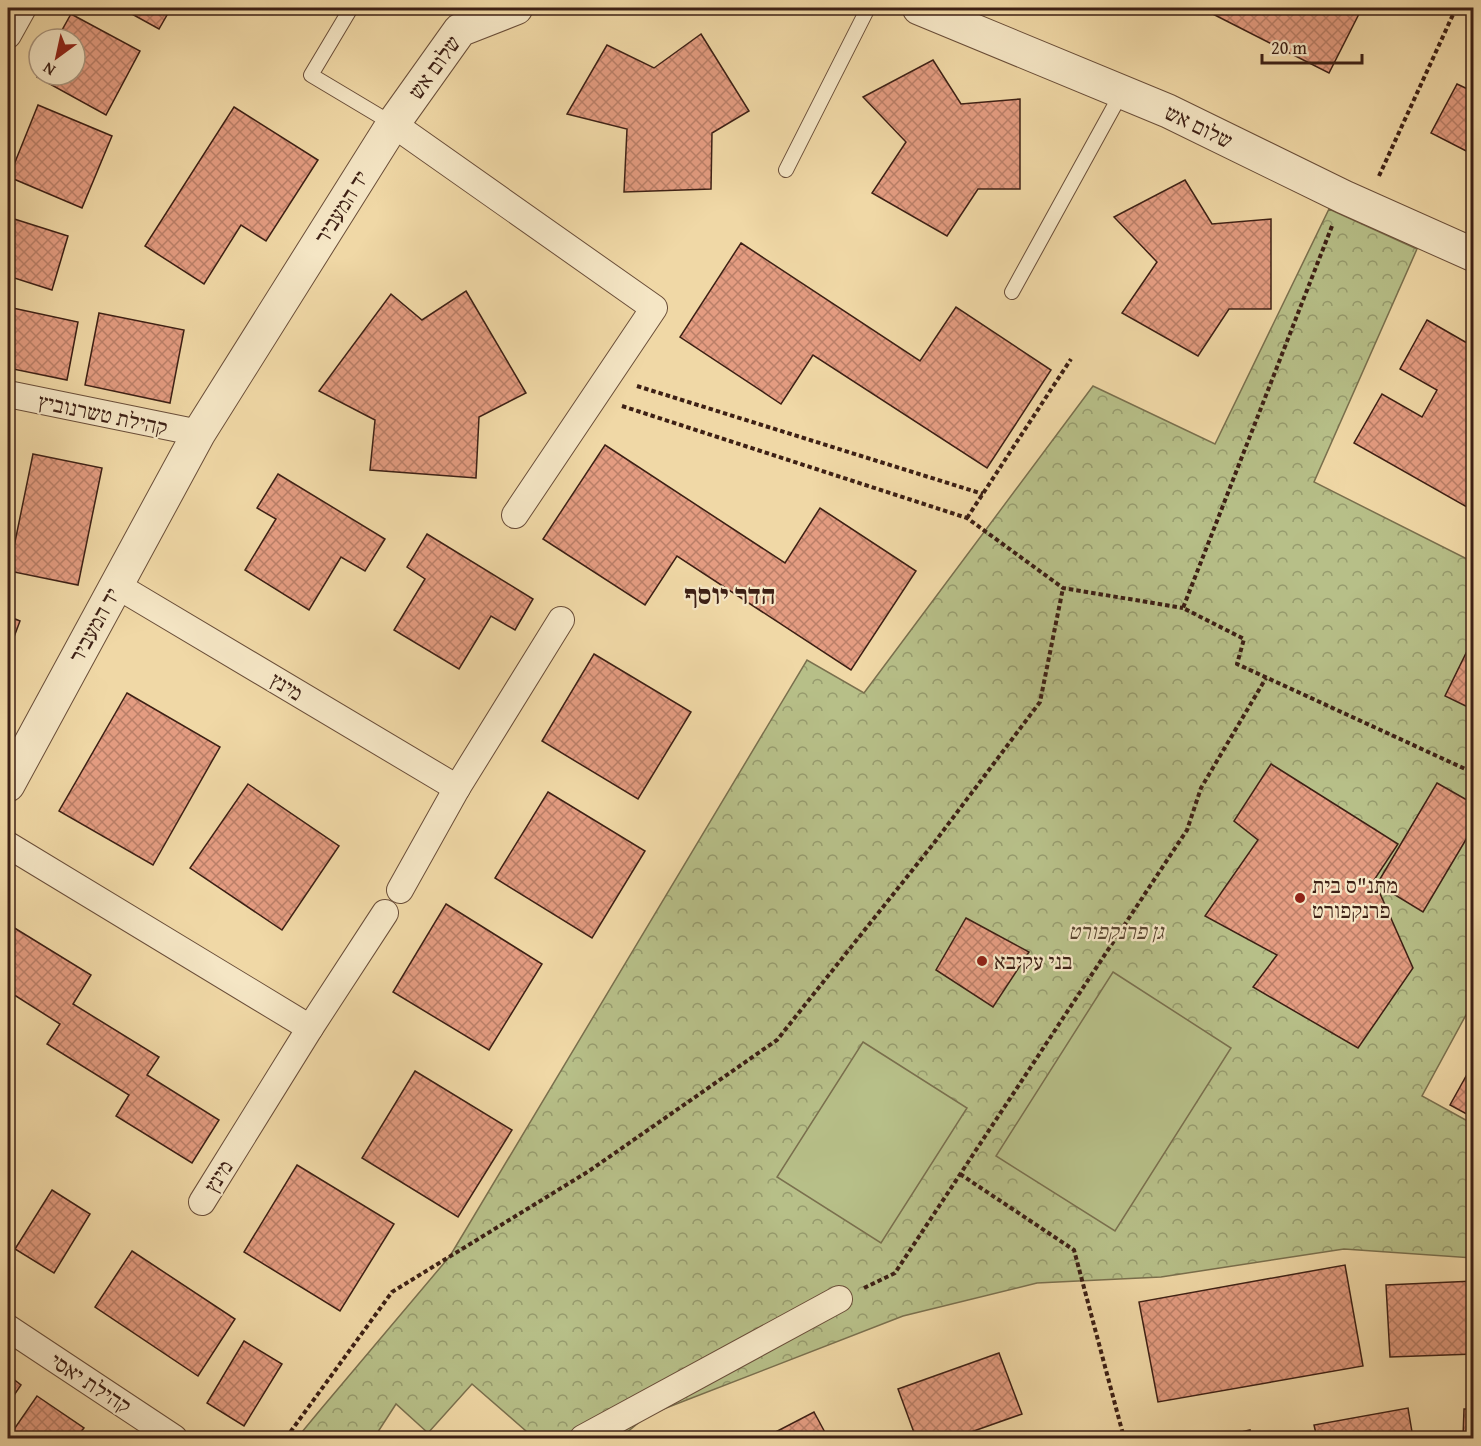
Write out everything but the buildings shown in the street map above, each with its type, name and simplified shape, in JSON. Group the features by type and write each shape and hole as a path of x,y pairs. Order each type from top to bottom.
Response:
{"street":[{"path":"8,34 23,8"},
{"name":"שלום אש","path":"919,8 1168,111 1354,202 1473,255"},
{"name":"שלום אש","path":"393,124 460,30 492,11"},
{"path":"393,124 654,308 515,515"},
{"name":"יד המעביר","path":"8,784 199,433 393,124"},
{"name":"קהילת טשרנוביץ","path":"8,394 199,433"},
{"name":"מינץ","path":"116,585 457,788"},
{"path":"400,890 457,788 561,620"},
{"path":"8,845 310,1028"},
{"name":"מינץ","path":"202,1202 310,1028 385,913"},
{"path":"583,1438 839,1299"},
{"name":"קהילת יאסי","path":"8,1328 174,1438"}],"lane":[{"path":"351,8 310,75 393,124"},
{"path":"786,170 868,8"},
{"path":"1012,292 1122,92"}],"path":[{"path":"1183,608 1354,202 1456,8"},
{"path":"967,518 1071,359"},
{"path":"601,387 983,494"},
{"path":"601,387 967,518 1063,588 1183,608 1244,639 1237,664 1473,773"},
{"path":"286,1438 392,1292 589,1171 777,1040 934,843 1040,702 1063,588"},
{"path":"839,1299 895,1273 1186,830 1202,788 1266,678"},
{"path":"960,1174 1074,1250 1124,1438"}],"green space":[{"name":"גן פרנקפורט","path":"1329,209 1417,249 1314,482 1473,562 1473,1002 1422,1096 1473,1124 1473,1258 1344,1249 1161,1277 1037,1283 903,1316 648,1415 620,1438 534,1438 472,1384 428,1433 396,1404 374,1438 297,1438 450,1256 807,660 864,693 1093,386 1215,444"},
{"path":"1113,972 1231,1048 1115,1231 996,1156"},
{"path":"863,1042 967,1108 881,1243 777,1177"}],"place":[{"name":"מתנ\"ס בית פרנקפורט","path":"1300,898"},
{"name":"בני עקיבא","path":"982,961"}],"district":[{"name":"הדר יוסף","path":"730,593"}]}
